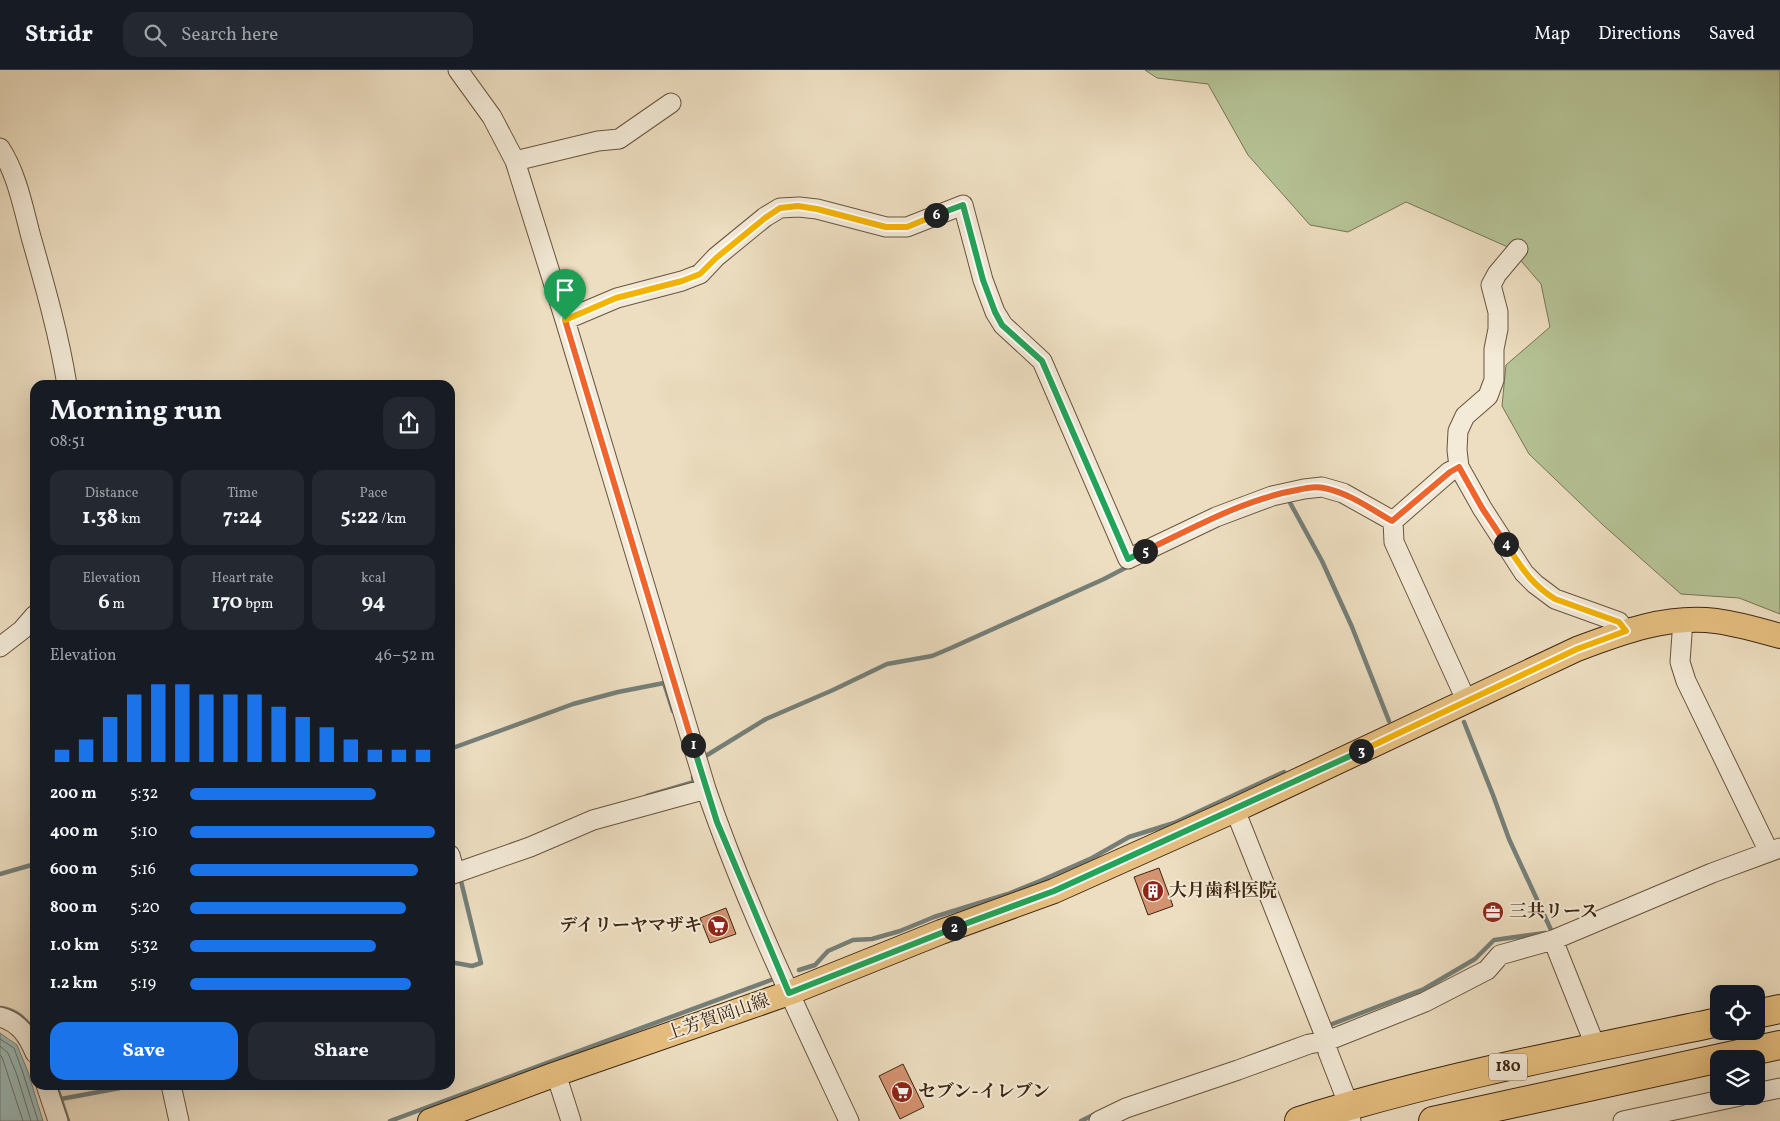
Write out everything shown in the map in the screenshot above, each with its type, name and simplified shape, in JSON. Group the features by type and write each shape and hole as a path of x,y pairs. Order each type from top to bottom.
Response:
{"highway":[{"path":"1765,1012 1780,1009"},
{"name":"180","path":"1299,1121 1349,1113 1475,1074 1710,1024"},
{"name":"180","path":"1433,1121 1780,1045"},
{"path":"1765,1066 1780,1063"},
{"path":"1504,1121 1710,1078"}],"main road":[{"name":"上芳賀岡山線","path":"430,1121 556,1074 789,993 941,932 1054,891 1235,810 1577,649 1626,631 1658,622 1683,620 1715,621 1780,636"}],"street":[{"path":"466,74 492,117 515,161 717,822 789,993 849,1121"},
{"path":"515,161 598,141 619,139 671,103"},
{"path":"0,148 8,160 45,285 65,380"},
{"path":"565,320 616,298 682,281 700,274 723,252 780,208 798,206 886,227 907,227 963,205 983,280 995,312 1002,325 1042,361 1128,559 1216,517 1272,496 1304,489 1322,487 1343,493 1392,521"},
{"path":"1518,249 1497,274 1492,285 1498,312 1498,329 1494,349 1494,380 1488,396 1465,416 1458,431 1457,450 1459,467 1482,508 1524,573 1534,584 1555,599 1619,622 1626,631"},
{"path":"1392,521 1450,472 1459,467"},
{"path":"1392,521 1394,542 1467,702"},
{"path":"1099,1121 1126,1108 1309,1044 1327,1041 1425,1002 1487,970 1500,955 1553,940 1712,873 1772,851 1686,681 1680,662 1683,620"},
{"path":"0,647 22,630 30,621"},
{"path":"455,867 530,846 593,820 706,789"},
{"path":"1235,810 1327,1041 1328,1052 1344,1093 1349,1113"},
{"path":"1553,940 1591,1035 1594,1048"},
{"path":"0,1017 15,1023 24,1031 30,1042"},
{"path":"556,1074 572,1121"},
{"path":"1765,1091 1780,1088"},
{"path":"48,1090 58,1121"},
{"path":"172,1090 179,1121"},
{"path":"1623,1121 1710,1102"}],"green space":[{"path":"1145,70 1780,70 1780,614 1739,598 1681,594 1603,525 1529,454 1502,406 1506,365 1550,327 1541,284 1510,248 1406,202 1348,232 1310,225 1248,155 1208,84 1157,78"}],"water":[{"path":"0,1033 17,1045 30,1079 30,1090 34,1090 43,1121 0,1121"}],"building":[{"name":"大月歯科医院","path":"1159,868 1173,906 1148,915 1134,877"},
{"name":"デイリーヤマザキ","path":"726,908 736,934 710,943 700,918"},
{"name":"セブン-イレブン","path":"903,1064 924,1107 900,1119 879,1076"}],"waterway":[{"path":"1288,499 1322,561 1352,627 1389,721"},
{"path":"704,757 766,719 887,664 932,656 1129,566"},
{"path":"455,747 573,704 618,692 664,683 673,711"},
{"path":"1464,722 1509,839 1552,932"},
{"path":"799,970 815,965 828,951 853,940 872,939 900,931 934,917 1008,894 1040,881 1092,858 1129,837 1174,823 1284,772"},
{"path":"647,796 694,782 693,777"},
{"path":"0,874 30,865"},
{"path":"455,963 472,966 481,963 460,877"},
{"path":"1327,1026 1424,989 1475,959 1494,940 1545,933"},
{"path":"390,1121 771,980"},
{"path":"0,1008 11,1010 30,1026"},
{"path":"58,1090 68,1121"},
{"path":"61,1099 109,1090"},
{"path":"1081,1121 1095,1114"}],"place":[{"name":"大月歯科医院","path":"1153,891"},
{"name":"三共リース","path":"1493,912"},
{"name":"デイリーヤマザキ","path":"718,926"},
{"name":"セブン-イレブン","path":"902,1092"}],"route":[{"path":"963,205 983,280 995,312 1002,325 1042,361 1128,559 1216,517 1272,496 1304,489 1322,487 1343,493 1392,521 1450,472 1459,467 1482,508 1524,573 1534,584 1555,599 1619,622 1626,631 1577,649 1235,810 1054,891 941,932 789,993 717,822 706,789 565,320 616,298 682,281 700,274 716,258 780,208 798,206 886,227 907,227 963,205"}]}
